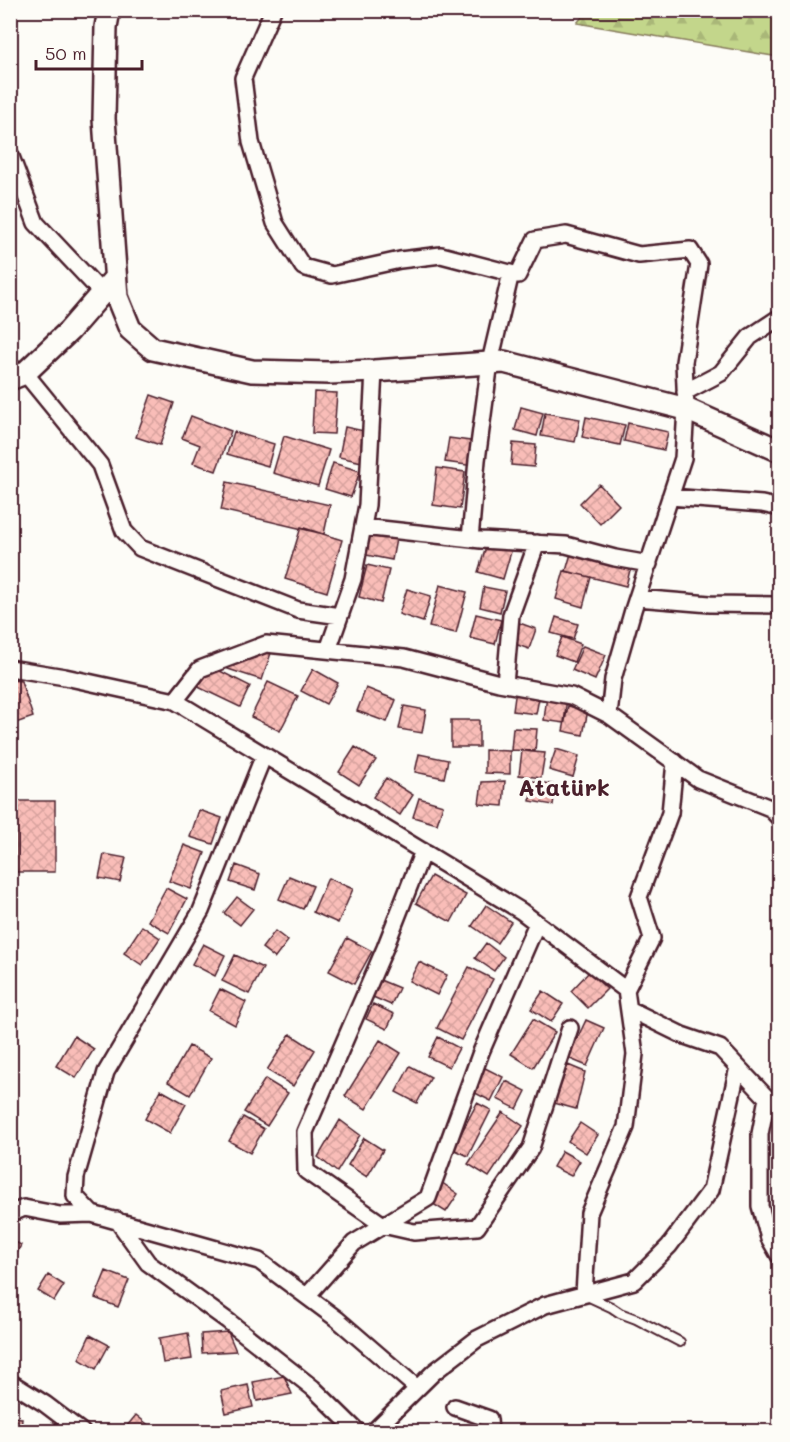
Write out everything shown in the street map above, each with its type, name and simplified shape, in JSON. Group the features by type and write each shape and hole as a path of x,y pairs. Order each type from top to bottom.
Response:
{"main road":[{"path":"109,10 106,27 104,119 109,285 117,297 130,329 153,349 252,371 329,373 504,362 686,400 780,452"},
{"path":"18,376 69,331 109,285"}],"street":[{"path":"273,10 243,78 251,142 275,223 303,267 332,275 400,260 441,255 518,275 535,240 567,236 639,255 690,250 699,264 684,362 686,400 683,458 637,598 614,680 609,715"},
{"path":"10,154 36,223 109,285"},
{"path":"470,538 477,460 490,363 511,273"},
{"path":"686,400 721,373 750,337 780,317"},
{"path":"328,650 353,579 367,505 374,371"},
{"path":"18,376 100,465 124,531 140,548 298,610 340,616"},
{"path":"670,497 762,504 780,508"},
{"path":"363,527 566,545 648,564"},
{"path":"505,684 512,615 537,543"},
{"path":"637,598 710,604 780,605"},
{"path":"175,701 200,669 266,644 404,658 505,684 571,696 609,715 698,779 770,808 780,819"},
{"path":"10,668 65,677 175,701 520,910 626,990"},
{"path":"92,1214 75,1196 76,1177 106,1072 201,911 264,755"},
{"path":"584,1294 590,1213 626,1127 635,1054 626,990 652,938 639,897 670,813 675,762"},
{"path":"423,851 385,948 305,1132 306,1172 383,1225 414,1232 477,1227 531,1148 570,1028"},
{"path":"307,1296 354,1243 428,1198 481,1052 537,923"},
{"path":"629,1009 682,1035 720,1048 767,1098 760,1134 760,1206 770,1238 780,1257"},
{"path":"373,1431 434,1372 477,1340 545,1305 634,1281 669,1246 711,1190 738,1067"},
{"path":"10,1214 24,1208 60,1215 92,1214 260,1261 338,1319 417,1388"},
{"path":"117,1220 148,1263 314,1388 358,1431"},
{"path":"10,1382 82,1431"},
{"path":"455,1407 489,1419 490,1431"}],"lane":[{"path":"584,1294 680,1342"}],"green space":[{"path":"587,11 779,11 779,57 577,23"}],"building":[{"path":"314,392 337,393 334,434 312,433"},
{"path":"151,395 174,403 160,445 136,437"},
{"path":"521,407 543,413 537,436 515,430"},
{"path":"545,413 580,419 575,442 541,436"},
{"path":"191,416 231,431 216,471 193,463 200,445 182,438"},
{"path":"586,417 625,425 620,445 582,437"},
{"path":"628,423 668,432 664,450 624,441"},
{"path":"345,427 369,432 362,462 339,457"},
{"path":"234,432 274,444 268,466 227,454"},
{"path":"284,436 329,450 318,486 273,473"},
{"path":"449,438 477,442 474,466 445,462"},
{"path":"513,443 536,445 534,467 511,465"},
{"path":"333,463 360,471 351,497 325,489"},
{"path":"437,468 465,472 460,509 433,505"},
{"path":"227,482 330,505 324,534 221,510"},
{"path":"599,484 619,505 600,524 580,503"},
{"path":"301,527 342,540 327,592 285,579"},
{"path":"370,534 396,539 392,560 366,555"},
{"path":"574,543 633,558 626,586 566,571"},
{"path":"487,544 513,545 503,579 478,572"},
{"path":"367,565 389,570 381,603 359,597"},
{"path":"564,571 591,577 583,607 556,599"},
{"path":"440,585 467,592 456,633 429,627"},
{"path":"484,587 505,591 500,612 480,607"},
{"path":"407,589 431,596 423,622 399,614"},
{"path":"476,614 501,620 495,644 470,638"},
{"path":"556,617 578,624 573,639 551,633"},
{"path":"514,621 536,629 529,649 512,643"},
{"path":"562,637 581,644 574,662 555,655"},
{"path":"583,646 606,655 595,680 572,670"},
{"path":"272,650 262,680 228,669 231,660"},
{"path":"212,667 250,686 240,707 194,685"},
{"path":"313,669 338,683 326,704 301,691"},
{"path":"10,680 21,681 33,717 10,725"},
{"path":"268,682 298,696 280,731 251,717"},
{"path":"366,688 396,700 387,722 357,711"},
{"path":"516,689 540,693 536,714 513,711"},
{"path":"547,695 567,697 564,723 544,720"},
{"path":"404,706 426,710 422,733 399,729"},
{"path":"568,706 588,710 583,735 563,731"},
{"path":"451,720 479,720 479,747 451,747"},
{"path":"513,728 537,729 535,751 511,750"},
{"path":"355,747 376,760 359,785 339,772"},
{"path":"556,749 579,756 573,777 549,770"},
{"path":"485,750 510,751 510,774 485,773"},
{"path":"522,751 545,753 541,778 519,775"},
{"path":"419,754 448,760 444,778 415,772"},
{"path":"386,778 413,795 400,815 373,797"},
{"path":"505,781 503,806 479,804 482,782"},
{"path":"533,781 556,785 553,805 530,801"},
{"path":"419,798 443,805 437,824 413,817"},
{"path":"16,801 55,801 55,872 16,872"},
{"path":"199,810 222,818 213,844 190,837"},
{"path":"184,845 205,853 191,889 169,881"},
{"path":"104,854 126,858 120,882 99,878"},
{"path":"236,865 260,874 255,890 230,882"},
{"path":"289,876 313,886 303,909 279,899"},
{"path":"431,876 466,895 451,922 416,903"},
{"path":"328,878 353,889 338,923 313,912"},
{"path":"166,888 187,899 169,933 148,921"},
{"path":"237,897 253,909 240,925 224,913"},
{"path":"486,905 511,922 497,943 472,926"},
{"path":"142,926 160,938 142,965 124,953"},
{"path":"275,931 288,941 275,958 262,948"},
{"path":"347,938 372,951 354,984 329,971"},
{"path":"486,943 504,957 494,971 475,958"},
{"path":"203,944 225,955 215,976 192,964"},
{"path":"235,955 263,968 249,994 222,981"},
{"path":"419,962 447,975 437,995 409,981"},
{"path":"469,967 493,979 461,1040 437,1028"},
{"path":"589,972 607,989 588,1008 571,991"},
{"path":"380,980 399,988 391,1005 373,997"},
{"path":"220,989 246,1002 235,1025 209,1011"},
{"path":"543,991 563,1004 551,1022 531,1009"},
{"path":"373,1004 394,1014 387,1029 366,1019"},
{"path":"533,1019 555,1032 533,1068 511,1054"},
{"path":"586,1020 604,1028 587,1066 568,1058"},
{"path":"290,1034 315,1050 293,1086 267,1070"},
{"path":"74,1036 94,1049 76,1078 56,1066"},
{"path":"438,1037 459,1048 449,1067 428,1057"},
{"path":"380,1040 401,1053 366,1109 345,1096"},
{"path":"189,1046 211,1058 190,1095 168,1082"},
{"path":"568,1065 585,1072 576,1109 554,1103"},
{"path":"410,1066 431,1077 417,1103 396,1092"},
{"path":"485,1068 503,1077 491,1101 473,1092"},
{"path":"265,1079 288,1093 267,1126 244,1112"},
{"path":"506,1081 526,1091 517,1109 497,1099"},
{"path":"161,1090 186,1104 170,1133 145,1119"},
{"path":"477,1103 491,1110 468,1156 453,1149"},
{"path":"503,1112 523,1126 489,1177 468,1164"},
{"path":"243,1117 264,1129 250,1153 229,1141"},
{"path":"340,1120 360,1135 337,1172 318,1157"},
{"path":"580,1123 598,1135 586,1153 568,1141"},
{"path":"364,1138 383,1150 367,1177 348,1165"},
{"path":"562,1151 580,1161 571,1176 553,1167"},
{"path":"441,1182 458,1194 446,1212 433,1204"},
{"path":"10,1239 21,1245 13,1261 10,1260"},
{"path":"106,1271 129,1280 118,1307 95,1298"},
{"path":"48,1275 64,1285 54,1301 38,1291"},
{"path":"228,1332 236,1351 202,1353 201,1334"},
{"path":"188,1333 192,1359 163,1363 159,1338"},
{"path":"90,1335 109,1345 96,1369 79,1359"},
{"path":"284,1376 292,1394 257,1401 253,1382"},
{"path":"248,1385 253,1407 226,1413 221,1391"},
{"path":"136,1415 152,1428 149,1432 122,1432"},
{"path":"10,1417 22,1418 21,1432 10,1432"}],"district":[{"name":"Atatürk","path":"564,786"}]}
